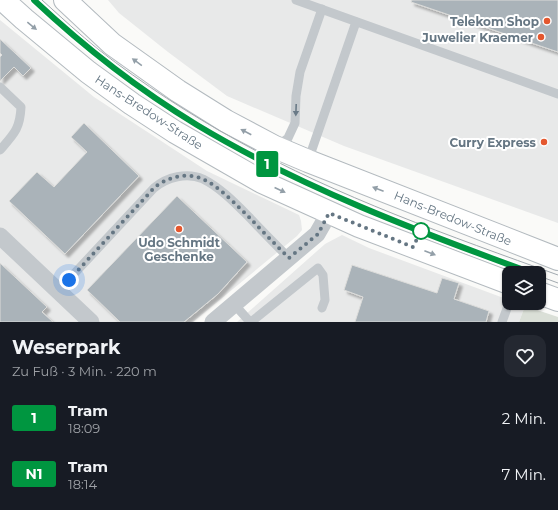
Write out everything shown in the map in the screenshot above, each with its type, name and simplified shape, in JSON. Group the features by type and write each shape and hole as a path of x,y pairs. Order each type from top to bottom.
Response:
{"main road":[{"name":"Hans-Bredow-Straße","path":"3,0 88,72 132,104 175,132 262,182 329,213 502,281"},
{"name":"Hans-Bredow-Straße","path":"65,0 112,44 178,91 226,121 275,147 558,260"},
{"path":"546,296 558,300"}],"street":[{"path":"213,322 318,234 329,213"},
{"path":"0,237 91,322"}],"lane":[{"path":"296,0 558,94"},
{"path":"275,147 288,138 295,123 296,96 300,72 322,9"},
{"path":"308,161 356,22"},
{"path":"0,87 21,107 20,118 15,134 0,150"},
{"path":"58,291 154,188 166,180 178,176 202,179 228,196 289,258"},
{"path":"234,304 250,322 318,268 324,275 325,300 322,308"},
{"path":"502,322 506,310"}],"shaded area":[{"path":"108,0 558,0 558,223 344,146 227,96 119,13"},
{"path":"0,20 94,97 207,171 299,215 302,230 297,236 193,322 0,322"},
{"path":"342,235 369,248 502,297 502,310 524,310 519,322 237,322 325,244"},
{"path":"524,310 537,310 558,317 558,322 519,322"}],"building":[{"path":"412,0 558,0 558,52 411,2"},
{"path":"0,39 31,68 23,76 14,67 0,81 0,57 2,55 0,53"},
{"path":"84,123 139,176 65,254 9,201 37,172 54,187 87,152 71,137"},
{"name":"Udo Schmidt Geschenke","path":"177,196 247,262 218,294 184,322 120,322 87,290"},
{"path":"0,263 47,307 42,312 53,322 0,322"},
{"path":"352,265 437,293 442,278 459,283 454,299 489,311 486,322 355,322 363,297 344,290"}],"tram line":[{"path":"34,0 112,67 175,111 229,144 295,177 379,214 513,266"},
{"name":"1","path":"34,0 50,16 107,64 164,104 235,147 274,167 371,211 513,266"},
{"path":"42,0 92,44 132,75 184,109 238,141 276,161 355,198 558,275"},
{"path":"546,279 558,283"}],"place":[{"name":"Telekom Shop","path":"547,21"},
{"name":"Juwelier Kraemer","path":"541,37"},
{"name":"Curry Express","path":"544,142"},
{"name":"Udo Schmidt Geschenke","path":"179,229"}],"route":[{"path":"69,280 154,188 162,182 178,176 189,176 202,179 228,196 289,258 318,234 329,213 413,247 421,231"}]}
